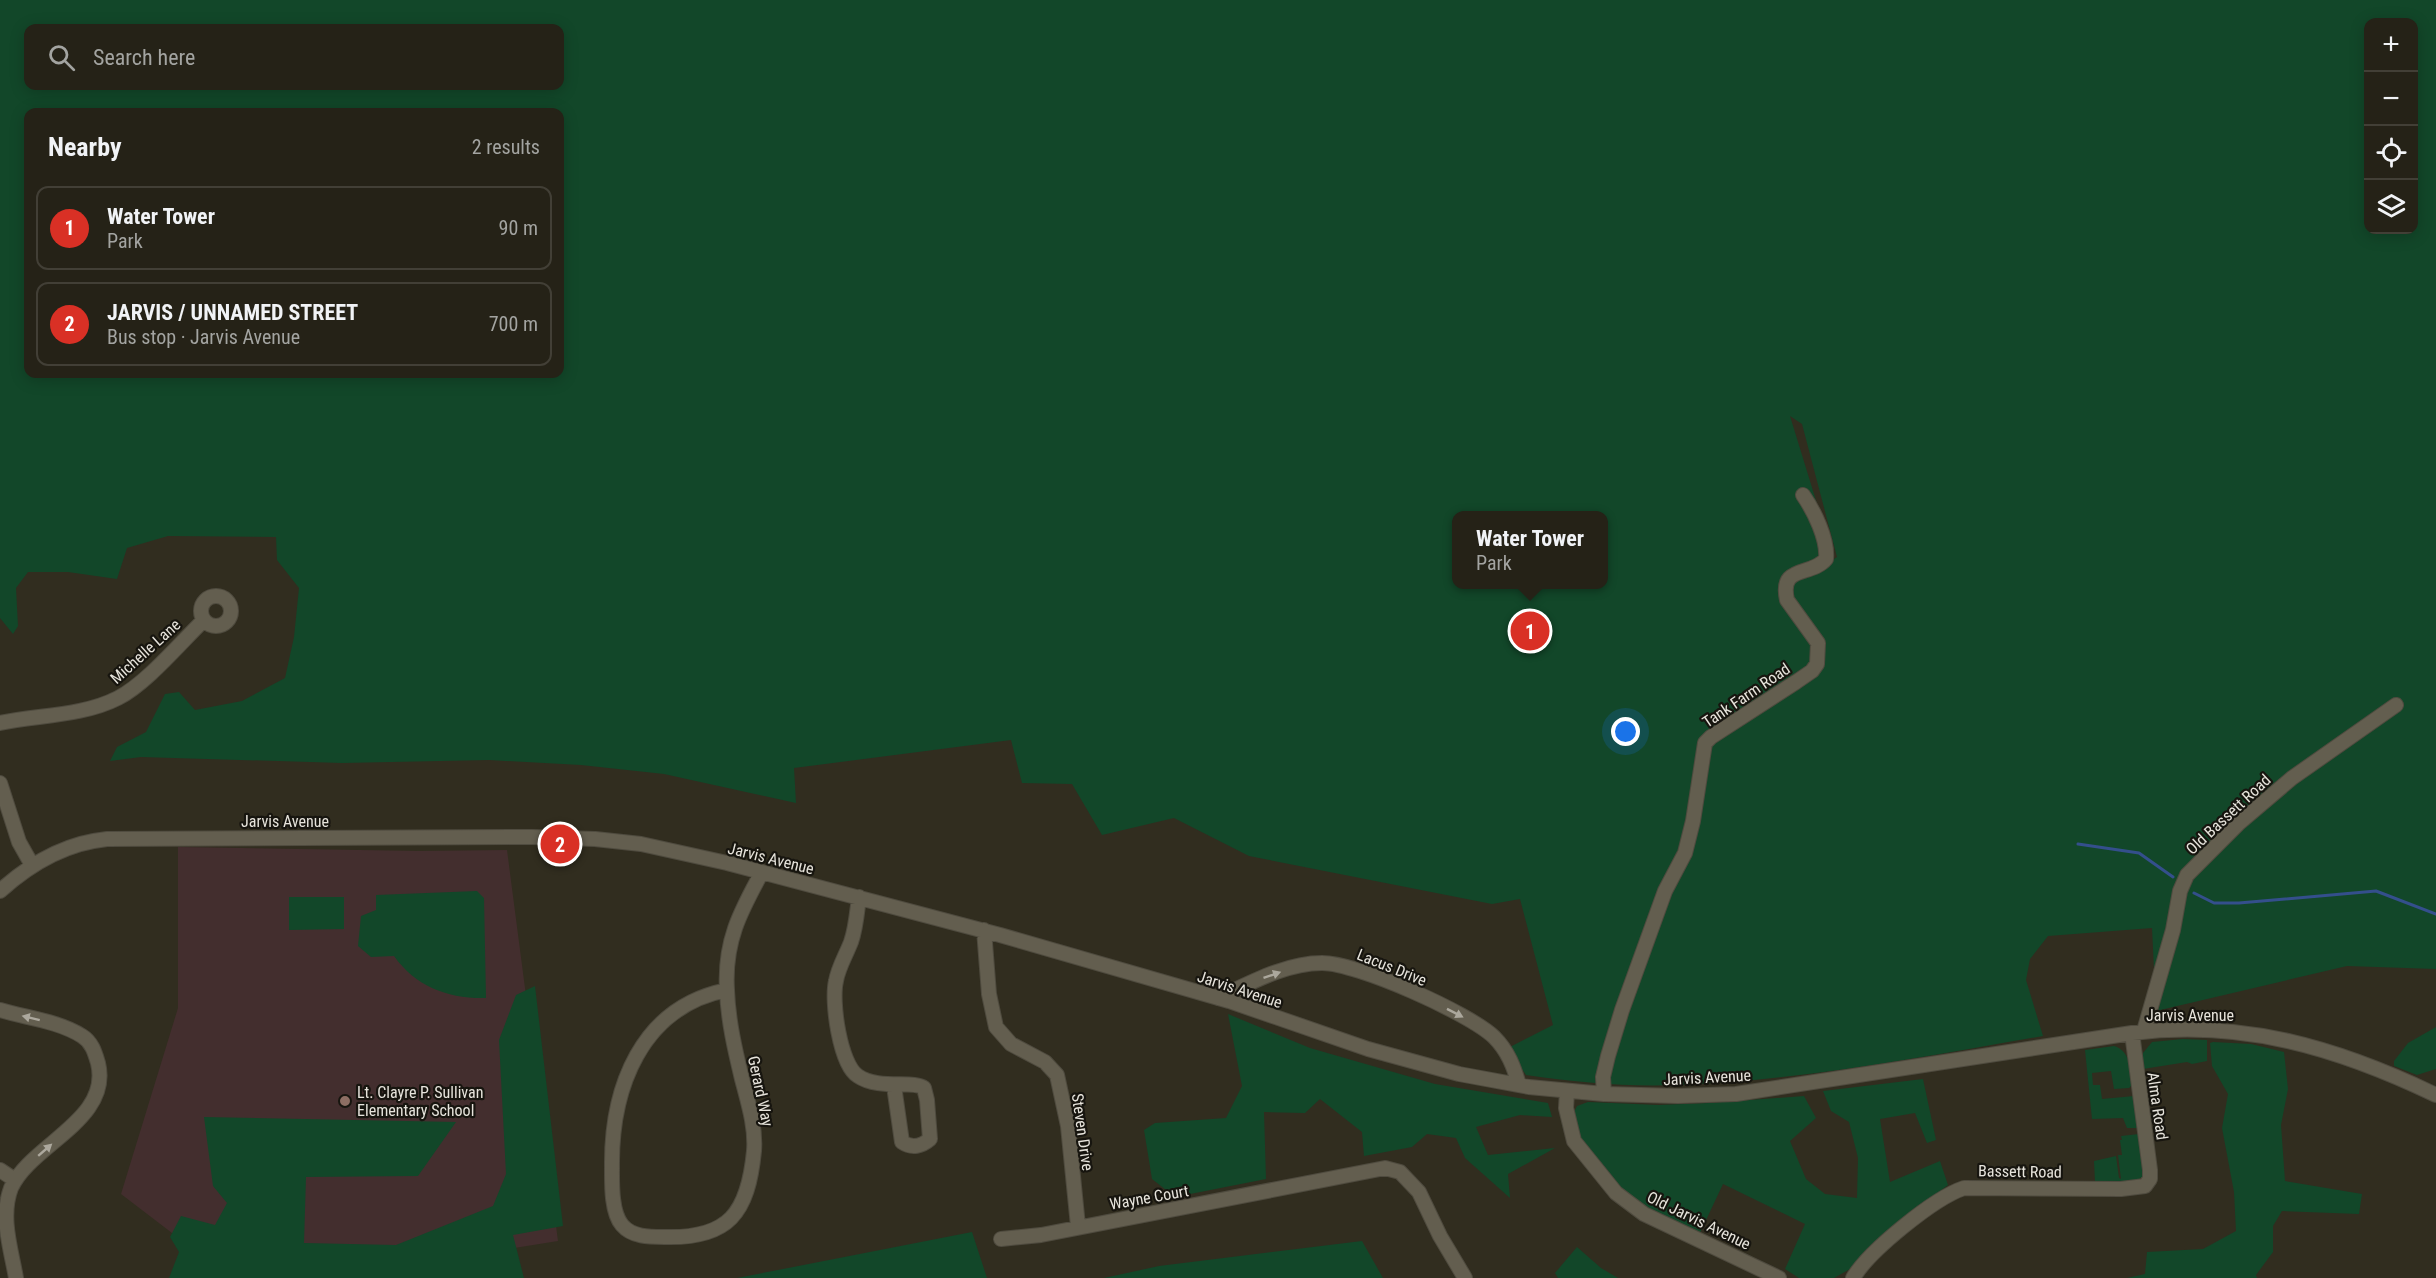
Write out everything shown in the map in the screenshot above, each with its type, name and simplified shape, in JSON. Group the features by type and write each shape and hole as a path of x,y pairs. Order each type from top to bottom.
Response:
{"street":[{"name":"Tank Farm Road","path":"1604,1094 1606,1065 1622,1010 1665,891 1685,852 1693,821 1705,743 1796,682 1816,664 1818,643 1787,600 1786,593 1786,584 1790,577 1818,566 1826,559 1826,548 1812,510 1803,495"},
{"name":"Michelle Lane","path":"0,723 83,709 118,698 138,684 204,620"},
{"name":"Old Bassett Road","path":"2138,1032 2173,930 2180,891 2187,875 2238,824 2292,778 2396,705"},
{"path":"0,783 19,842 32,865"},
{"name":"Jarvis Avenue","path":"0,891 32,865 69,846 117,838 531,837 595,839 641,844 762,872 984,930 1218,998 1398,1058 1459,1074 1519,1085 1604,1094 1678,1096 1752,1092 2138,1032 2220,1030 2285,1039 2322,1048 2378,1069 2436,1095"},
{"name":"Gerard Way","path":"727,990 689,1004 666,1018 640,1048 628,1073 615,1119 612,1177 617,1216 625,1228 636,1234 687,1238 714,1232 729,1222 745,1193 753,1159 754,1138 731,1026 727,990 729,944 762,872"},
{"path":"859,897 852,939 835,982 837,1020 843,1048 852,1071 866,1080 894,1086 915,1084 924,1088 931,1131 930,1139 926,1143 908,1146 902,1142 894,1086"},
{"name":"Steven Drive","path":"984,930 991,1008 996,1027 1011,1044 1045,1062 1057,1075 1068,1126 1078,1226"},
{"name":"Lacus Drive","path":"1218,998 1254,981 1299,966 1321,963 1349,966 1390,982 1485,1029 1510,1059 1519,1085"},
{"path":"0,1010 48,1022 82,1036 92,1047 100,1075 97,1092 86,1110 74,1124 27,1165 15,1180 9,1195 6,1221 14,1278"},
{"name":"Alma Road","path":"2138,1032 2150,1170 2148,1184"},
{"name":"Old Jarvis Avenue","path":"1567,1091 1566,1108 1574,1141 1616,1193 1644,1214 1670,1228 1779,1278"},
{"name":"Wayne Court","path":"1001,1239 1041,1235 1385,1168 1400,1172 1419,1192 1449,1252 1466,1278"},
{"path":"0,1170 15,1180"},
{"name":"Bassett Road","path":"1853,1278 1870,1256 1896,1232 1952,1192 1964,1188 2132,1189 2148,1184"}],"shaded area":[{"name":"Lt. Clayre P. Sullivan Elementary School","path":"178,847 419,851 507,850 558,1241 477,1254 189,1246 121,1194 178,1008"}],"green space":[{"path":"0,0 2436,0 2436,969 2347,966 2156,1011 2152,928 2048,936 2030,959 2026,980 2043,1036 1860,1067 1722,1083 1620,1085 1526,1075 1508,1048 1553,1025 1520,899 1492,904 1249,856 1174,818 1102,835 1072,784 1022,783 1011,740 794,768 796,803 664,774 581,765 489,760 342,763 141,757 110,761 117,747 146,732 165,694 179,692 195,710 242,701 285,678 294,637 299,588 277,560 276,537 168,536 127,548 117,579 68,572 28,572 16,588 18,626 13,634 0,618","holes":["1790,416 1802,424 1837,557 1834,559"]},
{"path":"477,891 484,898 486,998 459,996 434,989 412,976 394,956 371,957 358,946 361,916 376,910 376,895"},
{"path":"289,897 344,897 344,929 289,930"},
{"path":"535,986 563,1226 513,1235 524,1278 169,1278 179,1252 170,1237 181,1216 215,1225 227,1203 213,1186 204,1117 456,1122 418,1176 306,1177 304,1243 396,1245 493,1206 506,1174 499,1040 516,995"},
{"path":"1228,1014 1310,1048 1435,1084 1548,1103 1552,1117 1520,1115 1476,1127 1488,1155 1555,1148 1508,1174 1510,1198 1465,1158 1456,1138 1427,1134 1412,1147 1364,1156 1362,1132 1320,1099 1305,1113 1264,1112 1266,1179 1175,1197 1152,1179 1144,1130 1155,1123 1226,1118 1242,1086"},
{"path":"2436,1027 2436,1069 2417,1075 2394,1066 2394,1061 2408,1043"},
{"path":"2183,1039 2207,1040 2207,1061 2143,1069 2143,1053 2152,1042"},
{"path":"2210,1043 2251,1044 2284,1052 2288,1089 2281,1125 2285,1181 2362,1194 2359,1214 2282,1211 2273,1226 2273,1252 2256,1275 2257,1278 2127,1278 2145,1274 2147,1252 2203,1249 2236,1231 2234,1192 2222,1128 2228,1094 2212,1066"},
{"path":"2114,1046 2120,1048 2127,1057 2132,1085 2129,1088 2114,1089 2111,1071 2092,1073 2093,1085 2100,1085 2102,1099 2134,1096 2137,1128 2127,1128 2123,1118 2092,1119 2085,1050"},
{"path":"1923,1079 1936,1140 1927,1143 1915,1113 1880,1119 1890,1182 1940,1161 1948,1185 1898,1224 1850,1269 1834,1278 1799,1278 1785,1269 1805,1224 1723,1184 1699,1235 1679,1228 1628,1198 1577,1139 1571,1118 1577,1106 1588,1102 1658,1105 1804,1096 1816,1118 1790,1141 1806,1179 1825,1194 1857,1198 1858,1158 1849,1122 1831,1111 1823,1091"},
{"path":"2139,1134 2144,1174 2129,1183 2095,1182 2094,1161 2116,1156 2121,1179 2118,1155 2122,1155 2121,1136"},
{"path":"972,1232 987,1278 737,1278"},
{"path":"1362,1241 1383,1278 1104,1278 1159,1266"},
{"path":"1577,1247 1601,1268 1618,1278 1558,1278 1555,1273"}],"waterway":[{"path":"2078,844 2139,853 2173,877"},
{"path":"2194,893 2214,903 2239,903 2376,891 2436,914"}],"place":[{"name":"Water Tower","path":"1530,631"},
{"name":"JARVIS / UNNAMED STREET","path":"560,844"},
{"name":"Lt. Clayre P. Sullivan Elementary School","path":"345,1101"}]}
